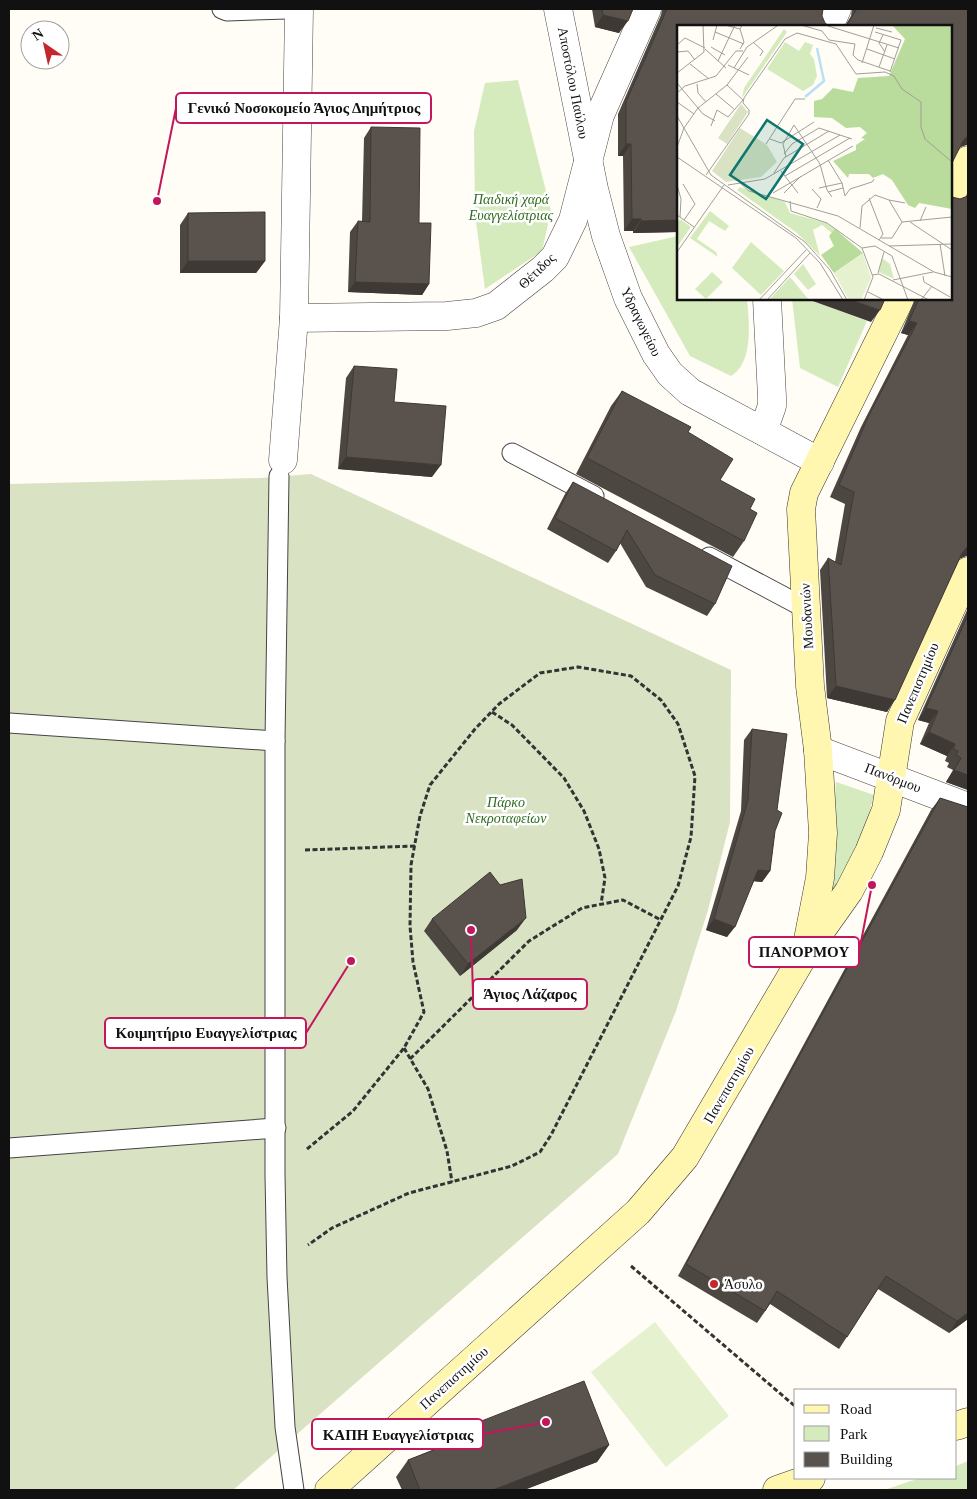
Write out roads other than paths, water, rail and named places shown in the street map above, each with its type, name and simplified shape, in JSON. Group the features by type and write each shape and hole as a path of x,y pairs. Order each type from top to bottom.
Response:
{"street":[{"path":"281,468 294,318 299,9"},
{"name":"Αποστόλου Παύλου","path":"558,9 588,157"},
{"name":"Θέτιδος","path":"294,318 447,316 476,313 496,306 543,270 555,257 573,220 588,157 605,104 647,9"},
{"path":"829,25 837,9"},
{"name":"Υδραγωγείου","path":"588,157 599,211 612,256 638,321 656,354 670,374 690,392 820,462"},
{"path":"952,193 968,160"},
{"path":"763,431 772,406 767,300"},
{"name":"Μουδανιών","path":"805,953 819,888 822,860 822,824 818,750 810,686 801,509 804,492 900,300"},
{"name":"Πανεπιστημίου","path":"329,1490 605,1243 656,1194 685,1158 805,953 849,891 869,852 882,821 900,721 968,571"},
{"name":"Πανόρμου","path":"818,750 968,807"},
{"path":"777,1490 808,1479"}],"lane":[{"path":"222,9 227,11 287,9"},
{"path":"512,453 608,504"},
{"path":"281,468 275,741 277,1277 285,1427 294,1490"},
{"path":"694,550 807,609"},
{"path":"9,722 275,741"},
{"path":"9,1148 276,1128"}],"place":[{"name":"Γενικό Νοσοκομείο Άγιος Δημήτριος","path":"157,201"},
{"name":"ΠΑΝΟΡΜΟΥ","path":"872,885"},
{"name":"Άγιος Λάζαρος","path":"471,930"},
{"name":"Κοιμητήριο Ευαγγελίστριας","path":"351,961"},
{"name":"Άσυλο","path":"714,1284"},
{"name":"ΚΑΠΗ Ευαγγελίστριας","path":"546,1422"}],"park label":[{"name":"Παιδική χαρά Ευαγγελίστριας","path":"511,207"},
{"name":"Πάρκο Νεκροταφείων","path":"506,810"}]}
